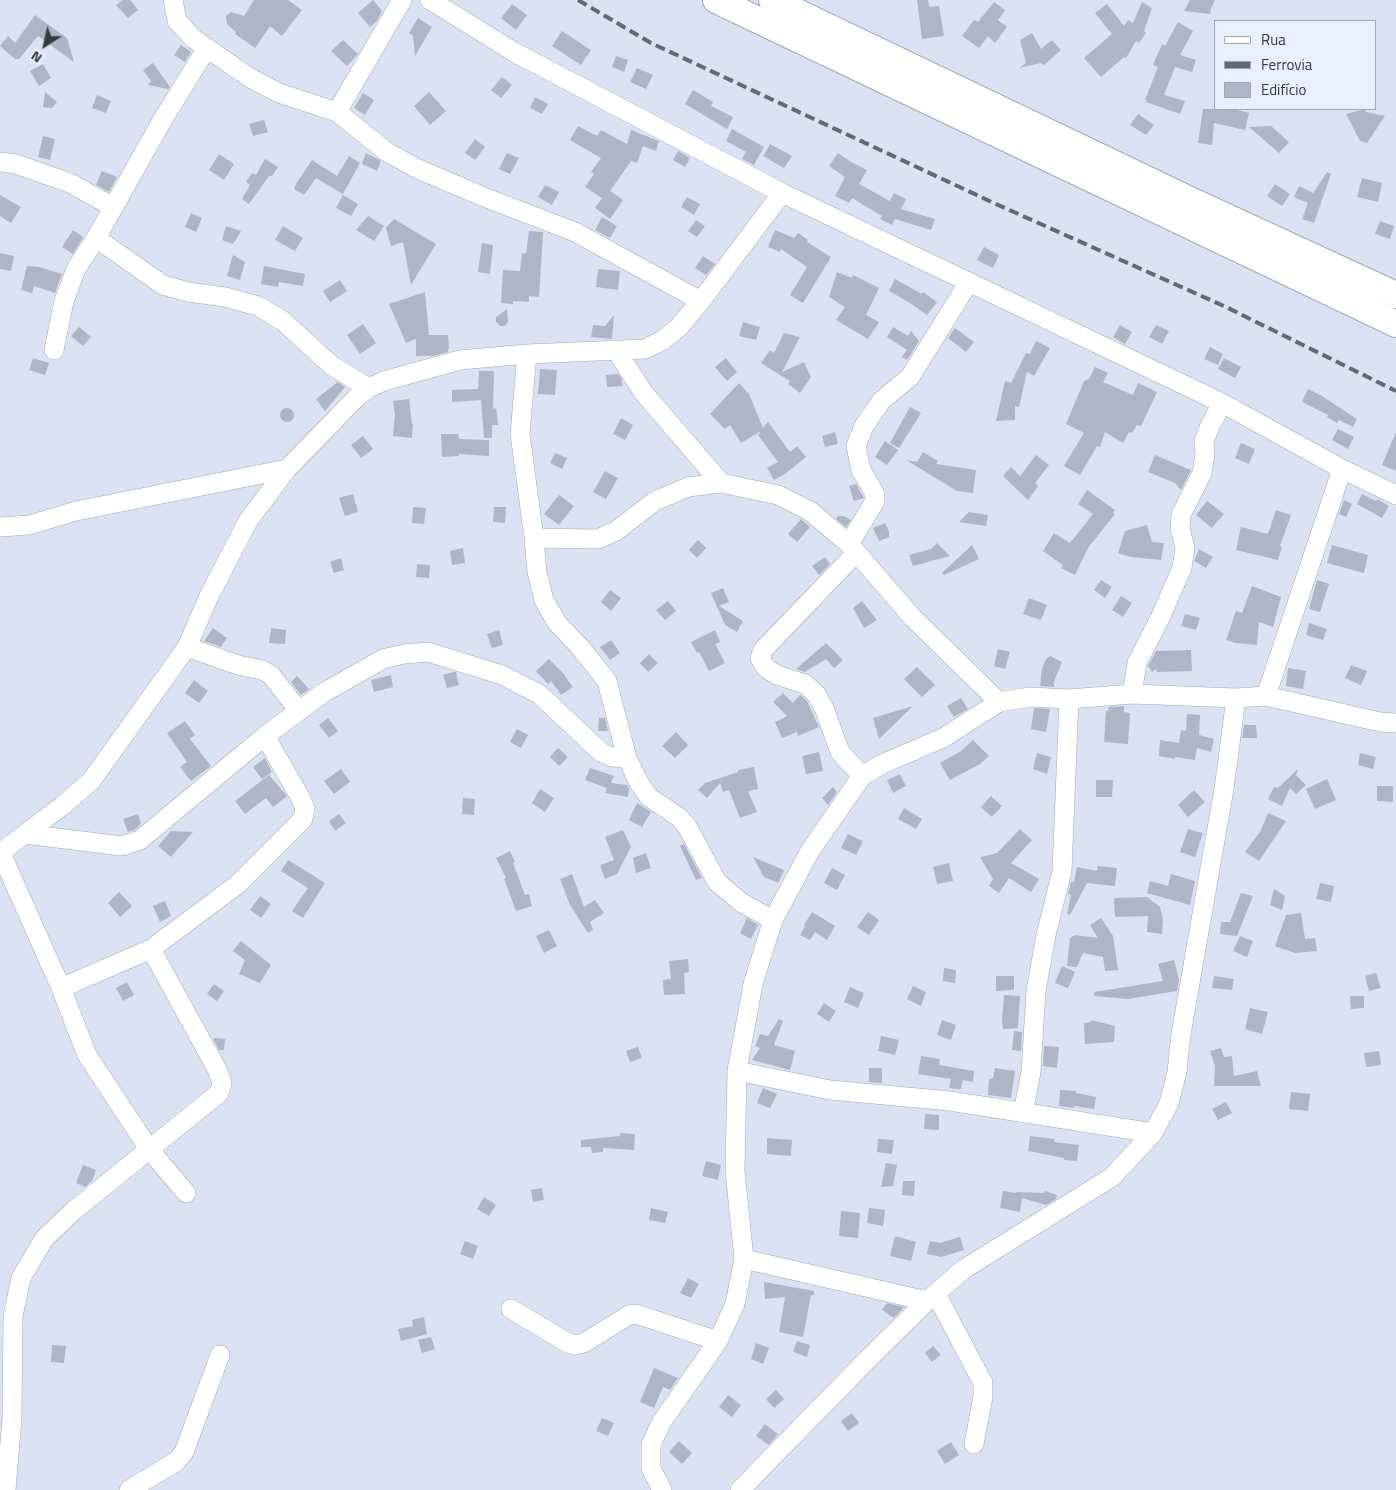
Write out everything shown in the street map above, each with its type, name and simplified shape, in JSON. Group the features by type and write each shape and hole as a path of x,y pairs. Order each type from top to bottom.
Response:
{"highway":[{"path":"716,0 1396,324"},
{"path":"772,0 1192,201 1396,295"}],"street":[{"path":"172,0 177,22 194,39 250,78 279,93 337,112 387,152 418,169 574,232 701,301"},
{"path":"337,112 402,0"},
{"path":"430,0 514,52 782,193 1222,403 1342,469 1396,495"},
{"path":"54,350 64,301 76,269 96,238 163,119 207,48"},
{"path":"0,162 16,164 70,183 113,207"},
{"path":"186,1194 149,1149 87,1055 61,988 0,852 91,781 187,647 209,596 248,520 287,469 358,396 384,381 460,360 527,354 645,349 663,340 678,328 701,301 782,193"},
{"path":"96,238 163,285 188,292 225,297 258,306 283,322 331,365 369,388"},
{"path":"862,776 840,752 824,708 816,694 805,684 766,668 760,658 763,650 852,548 875,501 875,494 861,470 856,446 864,426 882,400 910,377 969,282"},
{"path":"616,350 643,392 721,483"},
{"path":"527,354 520,434 537,572 544,600 557,623 607,680 627,758 639,783 649,796 680,818 688,828 717,882 742,903 773,920"},
{"path":"1132,694 1137,663 1160,618 1182,568 1185,548 1180,528 1181,515 1202,472 1205,455 1204,442 1222,403"},
{"path":"0,527 29,526 76,510 287,469"},
{"path":"1266,696 1342,469"},
{"path":"534,538 598,539 616,531 655,501 688,487 721,483 778,495 810,511 852,548 912,618 999,702"},
{"path":"187,647 238,665 262,670 271,675 299,711"},
{"path":"25,834 122,846 140,840 265,736 323,693 383,659 404,654 428,652 502,675 539,694 602,753 612,757 627,758"},
{"path":"662,1490 651,1468 651,1445 660,1423 718,1341 735,1304 744,1259 735,1171 737,1071 754,984 773,920 810,851 862,776 882,764 943,738 999,702 1030,697 1069,699 1132,694 1236,698 1266,696 1380,722 1396,723"},
{"path":"740,1490 932,1298 964,1269 1112,1177 1153,1133 1169,1103 1176,1072 1224,789 1236,698"},
{"path":"1023,1113 1032,1072 1036,991 1046,935 1062,871 1069,699"},
{"path":"61,988 151,949 238,884 302,819 305,808 265,736"},
{"path":"6,1490 12,1418 13,1316 21,1278 44,1239 72,1212 220,1092 222,1083 218,1071 151,949"},
{"path":"737,1071 830,1090 950,1101 1153,1133"},
{"path":"744,1259 932,1298 983,1383 983,1397 974,1444"},
{"path":"511,1309 568,1343 575,1345 584,1343 629,1315 636,1314 718,1341"},
{"path":"129,1490 177,1461 184,1452 220,1355"}],"building":[{"path":"123,0 130,0 138,10 128,18 116,5"},
{"path":"254,0 288,0 302,10 282,36 270,26 255,48 235,34 236,32 227,24 226,18 231,12 244,16"},
{"path":"373,0 382,11 377,21 370,27 358,13"},
{"path":"917,0 928,0 929,7 939,6 944,36 922,39"},
{"path":"1190,0 1215,0 1210,14 1184,11"},
{"path":"994,2 1005,10 998,20 1007,27 995,43 988,36 979,48 962,36 974,20 978,22"},
{"path":"1142,2 1152,8 1144,31 1146,33 1139,43 1136,41 1126,58 1124,57 1101,77 1084,58 1112,34 1095,13 1107,4 1124,26 1128,20 1133,23"},
{"path":"512,4 527,15 516,30 501,18"},
{"path":"35,15 67,38 74,62 38,36 19,59 15,59 0,46 8,36 15,43"},
{"path":"418,18 432,27 415,56 413,36 409,33"},
{"path":"1178,22 1193,31 1180,55 1196,60 1192,72 1175,67 1164,95 1185,101 1180,114 1145,100 1158,67 1153,65 1162,44 1165,46"},
{"path":"562,31 591,50 581,65 552,46"},
{"path":"1032,33 1041,49 1052,40 1061,50 1044,65 1041,63 1019,68 1026,63 1020,40"},
{"path":"343,40 358,54 347,66 331,51"},
{"path":"181,45 191,52 185,62 174,55"},
{"path":"616,56 628,60 624,72 612,67"},
{"path":"153,63 170,87 168,89 148,85 151,81 143,70"},
{"path":"43,64 51,78 39,86 30,71"},
{"path":"637,68 653,75 646,89 630,82"},
{"path":"502,77 512,85 501,98 491,90"},
{"path":"693,90 713,102 711,106 733,117 727,129 685,104"},
{"path":"45,92 57,102 52,108 43,107"},
{"path":"429,92 446,111 430,125 414,106"},
{"path":"363,93 374,100 365,115 354,108"},
{"path":"97,95 111,101 106,113 92,108"},
{"path":"535,97 548,104 542,114 530,108"},
{"path":"1203,109 1237,110 1249,113 1245,130 1214,123 1212,145 1198,143"},
{"path":"1365,110 1366,112 1385,116 1367,143 1360,141 1346,114"},
{"path":"1138,114 1154,125 1146,135 1130,125"},
{"path":"264,120 268,132 253,136 249,124"},
{"path":"578,126 597,136 601,130 627,144 631,130 659,141 656,151 643,146 637,163 631,161 610,191 623,200 610,219 595,208 602,198 585,187 594,174 591,172 601,158 570,140"},
{"path":"1271,126 1289,142 1279,153 1249,127"},
{"path":"732,129 764,147 754,165 742,159 746,152 726,141"},
{"path":"43,136 55,139 50,160 38,157"},
{"path":"475,139 485,147 475,160 465,153"},
{"path":"770,144 792,156 784,168 763,156"},
{"path":"678,151 690,158 685,167 673,160"},
{"path":"366,153 381,161 377,171 362,164"},
{"path":"507,153 519,158 510,174 499,169"},
{"path":"838,153 867,170 859,184 890,201 894,193 906,199 901,209 935,219 931,230 895,219 892,225 880,219 882,216 852,198 849,203 835,196 845,177 829,166"},
{"path":"219,154 234,164 224,180 209,170"},
{"path":"349,156 360,163 343,194 316,178 304,195 294,189 312,160 337,176"},
{"path":"265,159 278,167 272,176 269,176 249,204 242,199 250,185 246,182 252,173 256,175"},
{"path":"102,171 117,177 109,192 96,185"},
{"path":"1327,172 1331,174 1314,223 1302,219 1308,203 1294,197 1299,186 1313,193"},
{"path":"1362,178 1382,183 1378,202 1357,197"},
{"path":"1275,184 1290,194 1282,206 1267,196"},
{"path":"545,185 559,192 552,205 538,197"},
{"path":"0,195 21,207 11,223 0,216"},
{"path":"343,195 358,204 351,216 336,208"},
{"path":"687,197 700,204 694,215 681,207"},
{"path":"191,213 202,218 196,232 185,227"},
{"path":"368,216 384,226 374,241 356,230"},
{"path":"602,217 617,226 610,238 595,230"},
{"path":"394,219 436,244 411,285 403,242 391,246 386,228"},
{"path":"696,220 705,226 697,237 688,231"},
{"path":"1380,221 1394,226 1390,239 1375,234"},
{"path":"226,226 241,231 233,244 222,240"},
{"path":"283,226 303,238 295,251 275,240"},
{"path":"73,230 83,237 73,254 62,247"},
{"path":"775,230 794,238 798,233 808,240 807,242 831,257 803,303 790,295 807,267 781,249 780,252 768,247"},
{"path":"529,231 543,232 539,297 529,296 529,302 513,301 513,304 501,303 503,270 520,271 522,253 526,254"},
{"path":"482,243 493,245 490,274 478,272"},
{"path":"984,247 999,255 993,268 977,260"},
{"path":"0,253 14,256 11,271 0,269"},
{"path":"233,255 245,262 240,280 227,276"},
{"path":"703,256 715,264 706,275 695,268"},
{"path":"27,266 39,267 62,274 55,293 34,286 32,293 21,290"},
{"path":"264,266 305,274 303,286 279,282 278,287 261,284"},
{"path":"598,269 620,271 618,290 596,287"},
{"path":"837,272 852,278 853,275 879,288 866,315 879,322 868,339 836,320 845,307 829,297"},
{"path":"895,279 922,294 923,292 937,302 927,315 889,291"},
{"path":"340,280 347,291 330,302 323,291"},
{"path":"425,292 429,335 448,335 449,349 448,352 433,356 416,356 416,339 406,343 389,304"},
{"path":"507,309 508,322 505,326 500,326 496,322 496,317"},
{"path":"614,315 612,339 591,337 593,325 605,326"},
{"path":"743,322 760,327 756,340 739,336"},
{"path":"363,324 376,343 360,354 347,335"},
{"path":"1120,325 1132,332 1125,344 1113,337"},
{"path":"1156,325 1169,331 1162,344 1149,337"},
{"path":"79,327 91,337 83,346 71,336"},
{"path":"893,327 908,336 911,331 919,341 907,360 902,357 907,350 887,337"},
{"path":"955,328 974,342 966,352 948,338"},
{"path":"784,333 800,337 782,372 804,362 811,377 800,393 788,384 790,381 761,363 770,350 774,353"},
{"path":"1036,341 1050,348 1034,376 1027,372 1019,407 1015,406 1015,420 996,421 1005,381 1011,383 1026,353 1030,354"},
{"path":"1210,347 1223,354 1218,365 1204,359"},
{"path":"33,358 49,363 45,375 29,370"},
{"path":"726,358 737,372 727,381 715,367"},
{"path":"1224,358 1241,367 1235,378 1218,369"},
{"path":"1095,367 1108,373 1103,382 1133,395 1138,383 1157,392 1141,426 1137,425 1132,433 1129,432 1123,443 1105,432 1100,447 1097,446 1080,475 1064,466 1084,433 1066,424 1084,381 1089,379"},
{"path":"540,369 557,370 555,395 538,394"},
{"path":"479,371 494,371 493,409 496,408 498,425 492,425 492,438 484,438 481,400 452,402 452,390 478,389"},
{"path":"618,374 622,379 622,386 607,387 606,375"},
{"path":"338,382 345,387 325,411 316,399"},
{"path":"739,383 749,394 763,428 768,422 790,452 797,446 806,457 785,474 774,480 767,468 778,462 758,435 761,431 741,443 730,425 725,429 710,414"},
{"path":"1308,389 1357,419 1353,427 1339,420 1337,423 1327,417 1328,415 1302,402"},
{"path":"409,399 413,424 412,438 393,436 395,415 393,401"},
{"path":"910,407 921,413 899,448 890,443"},
{"path":"284,408 290,408 294,415 290,422 284,422 280,418 280,412"},
{"path":"621,418 633,425 625,440 613,434"},
{"path":"1338,429 1354,437 1348,449 1332,440"},
{"path":"835,432 838,444 825,447 822,436"},
{"path":"1396,432 1396,471 1382,465"},
{"path":"441,434 458,434 459,439 489,440 489,456 459,454 459,456 442,457"},
{"path":"363,436 373,449 361,458 351,445"},
{"path":"885,441 898,450 887,465 875,457"},
{"path":"1241,443 1255,449 1249,464 1235,458"},
{"path":"923,452 938,461 936,464 976,470 973,493 957,491 906,460 917,462"},
{"path":"555,453 567,458 562,469 550,463"},
{"path":"1036,455 1049,465 1035,483 1038,486 1028,500 1003,476 1011,467 1020,476"},
{"path":"1155,455 1191,470 1181,490 1175,483 1148,472"},
{"path":"605,471 618,478 606,499 593,492"},
{"path":"856,484 864,498 854,501 849,486"},
{"path":"1087,490 1115,510 1113,513 1115,514 1088,548 1075,575 1061,568 1063,565 1043,551 1054,533 1070,543 1093,514 1078,504"},
{"path":"353,494 358,512 345,516 339,498"},
{"path":"1362,494 1376,501 1377,499 1389,506 1382,518 1357,504"},
{"path":"559,495 574,506 559,525 544,514"},
{"path":"1344,500 1352,504 1346,517 1339,514"},
{"path":"1207,501 1224,514 1212,528 1196,515"},
{"path":"413,507 426,508 424,524 412,523"},
{"path":"494,507 506,507 505,523 493,522"},
{"path":"1276,510 1291,515 1280,546 1282,547 1278,560 1236,550 1241,527 1268,534"},
{"path":"969,512 988,515 986,526 959,522"},
{"path":"838,516 851,520 846,527 836,519"},
{"path":"801,519 810,527 797,542 788,534"},
{"path":"885,523 889,537 879,541 873,528"},
{"path":"1147,525 1152,542 1164,543 1161,560 1131,557 1118,553 1125,531"},
{"path":"698,540 706,548 697,558 689,550"},
{"path":"937,543 950,556 913,566 909,555 931,549"},
{"path":"972,545 979,559 944,575 942,573"},
{"path":"1332,545 1368,555 1364,573 1327,563"},
{"path":"463,548 465,563 452,565 450,551"},
{"path":"1199,549 1213,557 1206,568 1194,561"},
{"path":"825,557 830,564 819,575 812,566"},
{"path":"341,558 344,570 334,573 330,562"},
{"path":"417,564 430,565 429,578 416,577"},
{"path":"1101,580 1112,587 1105,598 1094,590"},
{"path":"1317,580 1329,584 1320,612 1309,609"},
{"path":"1252,586 1281,597 1273,627 1259,622 1257,645 1226,640 1236,611 1242,613"},
{"path":"723,588 729,602 719,606 743,621 737,632 725,625 711,593"},
{"path":"610,590 621,598 611,611 601,602"},
{"path":"1121,596 1132,603 1123,617 1112,610"},
{"path":"1029,598 1047,605 1041,620 1023,614"},
{"path":"668,601 676,611 665,620 656,610"},
{"path":"862,601 877,620 864,628 853,608"},
{"path":"1185,614 1200,618 1196,630 1181,626"},
{"path":"1309,623 1327,629 1323,640 1306,635"},
{"path":"213,628 227,638 221,647 204,641"},
{"path":"271,628 286,630 285,644 269,643"},
{"path":"499,630 503,645 492,648 487,634"},
{"path":"715,630 720,642 715,644 725,663 709,671 699,652 697,653 691,642"},
{"path":"611,640 620,653 610,660 600,647"},
{"path":"826,643 843,660 834,668 826,659 805,672 796,669"},
{"path":"998,649 1010,652 1005,669 994,666"},
{"path":"1191,650 1192,671 1157,672 1156,669 1152,672 1148,666 1156,651"},
{"path":"649,654 658,663 648,672 640,663"},
{"path":"1050,656 1062,662 1053,684 1054,687 1040,686 1042,669 1046,659"},
{"path":"549,659 573,687 561,695 551,681 548,684 536,671"},
{"path":"1351,665 1367,671 1361,685 1345,678"},
{"path":"917,667 935,685 922,697 904,679"},
{"path":"1288,668 1306,671 1303,689 1286,686"},
{"path":"456,672 459,685 447,688 443,675"},
{"path":"391,675 393,687 374,692 371,680"},
{"path":"297,676 309,689 301,695 291,682"},
{"path":"194,680 208,691 199,703 185,693"},
{"path":"783,693 793,703 800,695 807,701 819,727 798,736 797,732 782,738 775,722 787,716 773,702"},
{"path":"961,698 968,709 954,717 947,706"},
{"path":"913,706 879,739 873,718"},
{"path":"1124,706 1124,712 1130,713 1128,744 1104,742 1106,711 1108,711 1109,707"},
{"path":"1034,708 1050,709 1046,732 1031,729"},
{"path":"1187,714 1200,715 1199,735 1214,739 1211,752 1197,748 1195,760 1159,756 1160,740 1179,743 1181,730 1186,731"},
{"path":"328,718 338,731 329,738 319,725"},
{"path":"599,718 605,718 608,731 598,731"},
{"path":"185,721 195,735 190,739 211,766 191,781 180,767 187,762 167,733"},
{"path":"1244,725 1256,725 1257,738 1242,738"},
{"path":"517,729 528,735 521,748 510,742"},
{"path":"676,732 688,745 675,758 662,746"},
{"path":"973,740 989,756 980,764 950,780 940,763 961,751"},
{"path":"558,748 568,757 559,766 550,757"},
{"path":"819,752 823,771 806,774 802,756"},
{"path":"1037,753 1051,757 1047,774 1033,769"},
{"path":"1360,753 1376,757 1373,769 1358,765"},
{"path":"265,758 272,772 262,779 253,767"},
{"path":"754,767 758,789 748,791 757,812 740,818 729,790 723,792 720,783 707,798 698,790 705,783 738,772 738,770"},
{"path":"590,768 614,776 611,783 627,785 629,788 628,797 605,793 607,788 585,780"},
{"path":"341,769 350,782 334,794 324,781"},
{"path":"1298,769 1296,775 1306,785 1296,794 1290,788 1282,806 1268,799 1274,787 1278,788"},
{"path":"900,774 906,786 893,793 887,780"},
{"path":"269,775 287,796 273,807 266,798 245,814 235,801"},
{"path":"1327,779 1336,800 1315,809 1306,789"},
{"path":"1096,780 1113,780 1112,797 1096,797"},
{"path":"1377,786 1393,786 1393,802 1377,801"},
{"path":"833,787 837,792 828,805 822,798"},
{"path":"540,789 554,798 545,812 532,803"},
{"path":"1194,790 1205,802 1188,817 1178,805"},
{"path":"991,796 1002,806 992,817 981,807"},
{"path":"463,798 475,799 474,815 462,814"},
{"path":"637,803 651,812 642,827 629,820"},
{"path":"904,808 922,819 916,829 898,819"},
{"path":"1268,813 1286,821 1259,861 1245,852 1260,832"},
{"path":"138,814 141,824 128,832 123,819"},
{"path":"339,814 346,823 335,831 329,821"},
{"path":"1020,829 1032,840 1011,863 1039,879 1031,892 1009,878 999,893 989,886 993,879 980,857 997,853"},
{"path":"1188,829 1203,833 1195,857 1180,852"},
{"path":"623,830 631,847 617,874 605,879 600,865 614,860 605,837"},
{"path":"171,831 193,832 171,857 158,846"},
{"path":"848,834 863,841 856,855 841,848"},
{"path":"684,844 702,878 696,880 680,846"},
{"path":"510,851 525,895 529,894 532,906 516,911 504,879 506,878 496,858"},
{"path":"646,853 651,868 636,873 633,858"},
{"path":"753,857 784,870 778,883 764,877"},
{"path":"288,860 325,883 303,918 292,911 308,888 281,871"},
{"path":"949,863 953,881 937,884 933,867"},
{"path":"1098,866 1117,868 1115,886 1087,883 1070,915 1067,914 1071,895 1068,894 1071,882 1074,882 1077,867 1097,871"},
{"path":"832,868 845,875 837,890 824,883"},
{"path":"572,874 584,907 595,900 604,913 590,922 593,930 588,933 570,905 560,879"},
{"path":"1171,874 1195,881 1190,905 1147,893 1150,881 1168,886"},
{"path":"1320,883 1334,886 1331,902 1316,899"},
{"path":"1274,889 1285,896 1282,910 1270,905"},
{"path":"119,892 132,906 120,917 108,903"},
{"path":"1241,893 1253,896 1237,936 1220,934 1221,922 1230,922"},
{"path":"260,896 271,904 261,918 250,910"},
{"path":"1147,897 1160,907 1163,919 1162,934 1147,932 1148,916 1115,917 1114,898"},
{"path":"165,901 171,916 160,922 153,906"},
{"path":"812,912 835,926 827,940 815,932 810,940 800,935"},
{"path":"868,912 879,920 869,935 857,927"},
{"path":"1301,913 1305,939 1315,938 1317,951 1295,953 1275,946 1286,915"},
{"path":"747,918 758,925 751,939 740,933"},
{"path":"1101,918 1113,936 1118,970 1105,971 1103,957 1083,953 1077,967 1067,966 1070,938 1075,935 1098,938 1090,925"},
{"path":"549,930 557,946 544,953 536,936"},
{"path":"1240,936 1253,941 1247,957 1233,951"},
{"path":"241,941 271,965 260,983 239,974 245,960 233,951"},
{"path":"688,959 689,972 684,973 685,994 664,995 663,980 671,979 669,961"},
{"path":"1174,960 1179,980 1177,991 1128,999 1094,996 1094,992 1163,981 1158,964"},
{"path":"1062,966 1075,972 1068,988 1055,983"},
{"path":"944,968 956,970 955,983 943,981"},
{"path":"1376,973 1381,988 1369,991 1365,976"},
{"path":"996,976 1014,976 1014,990 996,991"},
{"path":"1214,976 1234,979 1232,990 1212,988"},
{"path":"127,982 134,995 123,1001 116,988"},
{"path":"214,984 224,991 217,1001 207,994"},
{"path":"913,986 926,992 921,1006 907,999"},
{"path":"850,987 864,993 858,1008 844,1002"},
{"path":"1004,995 1020,996 1018,1028 1003,1029"},
{"path":"1350,996 1364,996 1364,1008 1351,1009"},
{"path":"824,1003 836,1011 829,1022 817,1014"},
{"path":"1250,1008 1268,1012 1262,1034 1245,1029"},
{"path":"779,1019 783,1021 774,1045 795,1051 790,1070 752,1060 760,1048 755,1046 760,1034 768,1036"},
{"path":"942,1020 956,1025 951,1040 937,1035"},
{"path":"1091,1020 1115,1026 1114,1042 1085,1044 1084,1023 1091,1022"},
{"path":"1014,1031 1022,1032 1021,1051 1012,1050"},
{"path":"881,1036 899,1040 895,1055 878,1051"},
{"path":"213,1038 225,1039 224,1050 219,1050"},
{"path":"1044,1046 1059,1047 1057,1068 1043,1066"},
{"path":"638,1047 642,1058 630,1062 626,1051"},
{"path":"1221,1048 1224,1057 1232,1056 1234,1076 1257,1071 1261,1086 1214,1086 1215,1066 1210,1051"},
{"path":"1379,1051 1381,1065 1366,1067 1364,1053"},
{"path":"921,1056 940,1059 939,1065 974,1071 973,1082 963,1080 961,1089 949,1088 951,1079 918,1074"},
{"path":"869,1068 882,1068 882,1083 869,1082"},
{"path":"995,1068 1015,1071 1011,1098 988,1095 989,1079 993,1078"},
{"path":"763,1088 777,1094 770,1108 757,1103"},
{"path":"1060,1090 1076,1091 1076,1093 1096,1097 1094,1109 1059,1106"},
{"path":"1291,1092 1310,1094 1308,1111 1289,1109"},
{"path":"1226,1102 1232,1113 1218,1120 1212,1109"},
{"path":"925,1114 939,1115 939,1130 924,1129"},
{"path":"620,1133 635,1134 634,1150 603,1148 603,1152 592,1153 591,1147 581,1147 581,1140 620,1136"},
{"path":"1030,1136 1055,1139 1054,1142 1079,1145 1077,1161 1064,1160 1064,1158 1028,1151"},
{"path":"767,1138 792,1140 791,1156 767,1154"},
{"path":"878,1139 894,1140 892,1154 877,1152"},
{"path":"706,1161 721,1165 718,1180 702,1176"},
{"path":"886,1163 897,1165 893,1186 881,1187"},
{"path":"83,1165 96,1170 92,1181 85,1187 76,1183"},
{"path":"903,1181 915,1181 914,1196 902,1195"},
{"path":"542,1188 544,1200 533,1202 531,1190"},
{"path":"1003,1191 1044,1193 1045,1191 1057,1195 1056,1199 1046,1205 1022,1198 1020,1212 1000,1208"},
{"path":"484,1197 496,1205 489,1216 477,1209"},
{"path":"651,1208 668,1212 665,1223 649,1220"},
{"path":"869,1208 885,1210 883,1226 867,1223"},
{"path":"841,1211 860,1213 858,1238 839,1236"},
{"path":"895,1236 916,1242 911,1261 890,1256"},
{"path":"960,1237 964,1250 941,1257 927,1254 930,1241 940,1243"},
{"path":"465,1241 478,1246 473,1259 460,1254"},
{"path":"688,1278 699,1284 691,1298 680,1293"},
{"path":"764,1282 814,1291 814,1295 811,1295 803,1337 779,1332 785,1297 765,1299"},
{"path":"887,1303 904,1307 894,1318 882,1310"},
{"path":"424,1317 427,1334 401,1341 398,1329 413,1326 412,1320"},
{"path":"431,1337 435,1349 422,1353 418,1340"},
{"path":"797,1341 810,1345 807,1357 793,1352"},
{"path":"756,1343 769,1348 763,1364 751,1359"},
{"path":"52,1345 66,1346 64,1363 51,1362"},
{"path":"933,1346 941,1355 932,1362 925,1353"},
{"path":"654,1368 678,1378 670,1390 663,1387 654,1408 640,1402"},
{"path":"776,1390 784,1399 774,1408 766,1399"},
{"path":"728,1395 741,1405 732,1417 719,1407"},
{"path":"852,1413 859,1423 848,1431 841,1421"},
{"path":"602,1418 614,1423 608,1436 596,1431"},
{"path":"765,1424 778,1434 769,1445 756,1436"},
{"path":"679,1441 692,1453 682,1464 669,1452"},
{"path":"951,1442 959,1455 945,1464 937,1451"}],"railway":[{"path":"578,0 651,43 996,204 1226,307 1396,391"}]}
